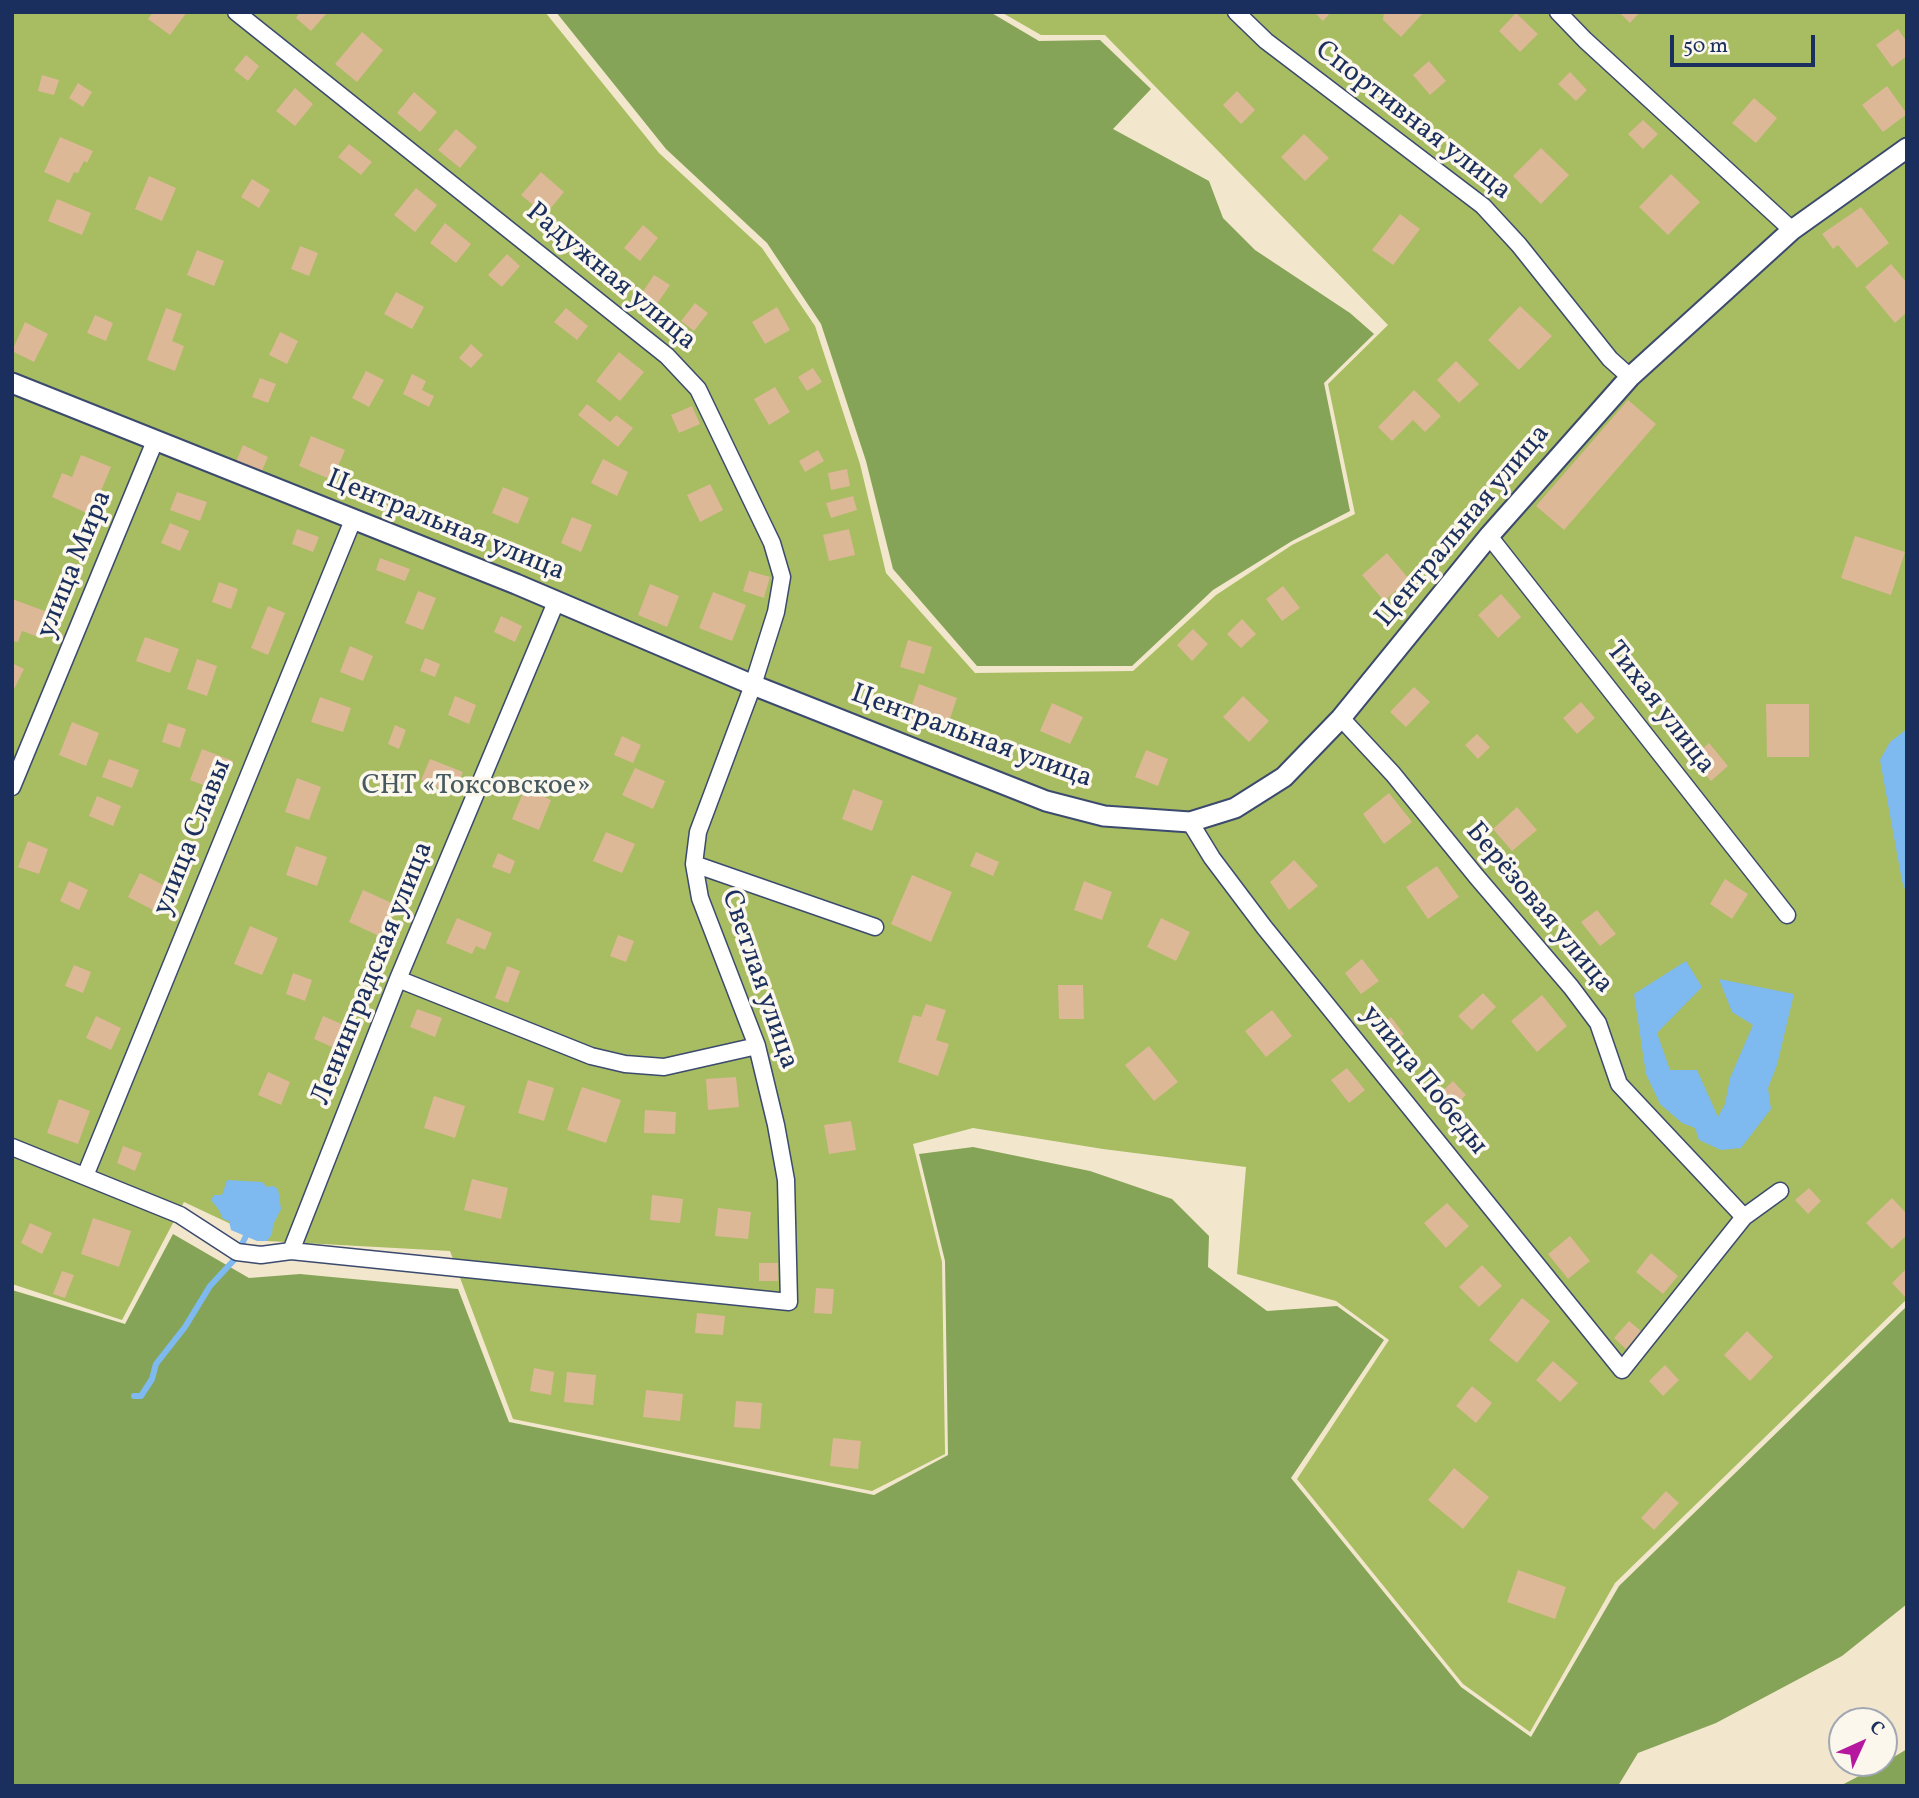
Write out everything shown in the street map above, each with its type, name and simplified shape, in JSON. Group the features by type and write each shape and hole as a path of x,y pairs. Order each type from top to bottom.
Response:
{"street":[{"name":"Радужная улица","path":"236,12 635,328 667,356 698,389 772,542 782,577 776,612 753,685"},
{"name":"Спортивная улица","path":"1236,12 1266,41 1483,206 1519,245 1611,359 1630,377"},
{"path":"1558,12 1791,230"},
{"name":"Центральная улица","path":"12,383 555,602 753,685 1046,801 1104,816 1190,821 1235,808 1284,777 1341,718 1489,536 1630,377 1791,230 1907,148"},
{"name":"улица Мира","path":"12,787 155,441"},
{"name":"улица Славы","path":"85,1176 353,520"},
{"name":"Тихая улица","path":"1489,536 1787,915"},
{"name":"Ленинградская улица","path":"291,1251 398,979 555,602"},
{"name":"Светлая улица","path":"291,1251 789,1302 786,1180 776,1125 757,1046 700,898 694,864 698,832 753,685"},
{"name":"Берёзовая улица","path":"1341,718 1393,774 1571,987 1598,1023 1619,1084 1744,1217"},
{"name":"улица Победы","path":"1190,821 1212,858 1264,927 1622,1370 1744,1217"},
{"path":"694,864 875,926"},
{"path":"398,979 591,1056 625,1064 664,1067 757,1046"},
{"path":"12,1147 180,1215 237,1252 261,1255 291,1251"},
{"path":"1744,1217 1780,1191"}],"green space":[{"name":"СНТ «Токсовское»","path":"12,12 545,12 659,153 762,248 815,326 860,464 886,573 975,673 1133,671 1216,595 1292,545 1355,514 1328,384 1388,325 1105,35 1041,35 1001,12 1907,12 1907,1299 1615,1583 1530,1732 1463,1684 1297,1479 1389,1340 1336,1301 1237,1274 1246,1167 1103,1149 973,1128 913,1144 942,1262 945,1454 872,1491 513,1419 450,1251 267,1241 184,1202 122,1320 12,1284"},
{"path":"556,12 990,12 1039,41 1100,40 1151,89 1113,129 1209,181 1223,218 1255,250 1350,313 1374,334 1324,383 1350,511 1292,541 1213,590 1132,666 977,666 893,569 866,461 821,324 767,243 666,149"},
{"path":"973,1147 1090,1171 1172,1199 1209,1236 1208,1267 1267,1311 1337,1306 1384,1340 1291,1478 1461,1687 1531,1737 1619,1586 1907,1306 1907,1604 1842,1656 1716,1723 1638,1753 1618,1786 12,1786 12,1290 125,1324 173,1234 249,1278 300,1274 458,1289 509,1422 874,1495 948,1455 945,1261 919,1154"},
{"path":"1907,1749 1907,1786 1840,1786 1857,1777 1898,1777 1898,1754"}],"water":[{"path":"1907,729 1907,895 1902,881 1880,760 1890,742"},
{"path":"1686,961 1702,987 1657,1033 1670,1070 1697,1070 1718,1117 1725,1104 1730,1078 1753,1025 1732,1012 1719,979 1794,994 1777,1065 1768,1088 1771,1109 1741,1148 1721,1150 1699,1140 1695,1128 1682,1123 1660,1104 1646,1074 1634,994"},
{"path":"227,1180 262,1182 267,1187 278,1189 281,1209 267,1241 257,1241 231,1230 229,1221 223,1219 211,1200 214,1195 222,1195"}],"building":[{"path":"153,12 187,12 170,35 148,19"},
{"path":"300,12 326,14 311,31 296,18"},
{"path":"1314,12 1331,12 1323,21"},
{"path":"1384,12 1424,12 1401,37 1383,20"},
{"path":"1619,12 1640,12 1630,23"},
{"path":"1516,13 1538,34 1520,52 1499,31"},
{"path":"1898,29 1907,42 1907,56 1892,67 1876,45"},
{"path":"362,32 383,50 357,82 335,64"},
{"path":"246,55 259,66 248,81 234,70"},
{"path":"1429,61 1446,81 1430,95 1413,75"},
{"path":"1570,72 1587,90 1576,101 1558,84"},
{"path":"42,75 59,80 54,95 38,91"},
{"path":"78,83 92,92 83,107 69,98"},
{"path":"1887,86 1907,114 1883,132 1862,105"},
{"path":"295,88 313,104 295,126 276,111"},
{"path":"1237,91 1255,110 1241,124 1223,105"},
{"path":"414,92 437,112 420,132 397,113"},
{"path":"1754,98 1777,118 1756,143 1732,123"},
{"path":"1643,120 1658,134 1643,149 1628,134"},
{"path":"456,129 477,147 460,168 438,150"},
{"path":"1304,134 1329,158 1305,181 1281,157"},
{"path":"60,137 93,151 78,173 74,172 69,183 44,172"},
{"path":"349,144 372,162 361,175 338,157"},
{"path":"1541,148 1569,175 1541,204 1513,176"},
{"path":"541,172 564,192 545,215 521,195"},
{"path":"1671,174 1700,202 1668,235 1639,207"},
{"path":"149,176 176,188 162,221 135,209"},
{"path":"252,179 270,190 259,208 241,197"},
{"path":"416,188 437,205 415,232 394,215"},
{"path":"57,199 91,213 82,235 48,221"},
{"path":"1861,207 1889,243 1857,268 1838,245 1833,249 1822,234"},
{"path":"1400,214 1420,229 1393,265 1372,250"},
{"path":"445,223 471,244 456,263 430,243"},
{"path":"643,225 658,238 640,261 624,248"},
{"path":"300,246 318,253 309,276 291,269"},
{"path":"197,250 224,261 214,286 187,275"},
{"path":"507,254 520,266 502,287 488,275"},
{"path":"1891,264 1907,283 1907,312 1895,323 1865,287"},
{"path":"654,275 670,285 655,307 640,296"},
{"path":"396,292 424,307 412,329 384,314"},
{"path":"695,303 708,313 694,331 681,321"},
{"path":"1520,306 1552,336 1519,370 1488,340"},
{"path":"777,307 790,330 765,344 752,322"},
{"path":"166,308 182,314 172,341 184,346 175,371 147,360"},
{"path":"566,308 588,326 577,340 554,322"},
{"path":"95,315 113,323 106,341 87,333"},
{"path":"25,322 48,334 34,362 12,351"},
{"path":"280,332 298,341 287,364 269,355"},
{"path":"471,344 483,355 471,368 459,358"},
{"path":"619,352 644,372 620,401 596,381"},
{"path":"1456,361 1479,384 1459,403 1437,380"},
{"path":"813,368 822,382 807,391 798,377"},
{"path":"366,371 384,380 369,407 352,398"},
{"path":"412,374 426,381 422,390 434,396 429,407 403,394"},
{"path":"260,378 276,384 268,403 252,397"},
{"path":"775,387 790,412 769,425 754,399"},
{"path":"1414,390 1441,416 1425,432 1413,420 1392,441 1378,427"},
{"path":"1628,400 1656,424 1564,530 1536,506"},
{"path":"587,404 610,422 616,415 633,428 618,447 578,415"},
{"path":"692,406 700,424 679,433 671,415"},
{"path":"311,436 345,450 332,480 299,466"},
{"path":"243,445 268,457 261,473 236,462"},
{"path":"818,450 824,461 805,472 799,461"},
{"path":"81,455 111,467 91,515 52,497 62,473 72,477"},
{"path":"603,459 628,472 617,496 591,483"},
{"path":"847,469 850,486 831,490 828,473"},
{"path":"710,484 723,510 700,522 687,495"},
{"path":"503,487 529,498 518,524 492,513"},
{"path":"177,492 207,502 200,521 170,510"},
{"path":"853,496 857,510 831,518 826,503"},
{"path":"572,517 592,525 581,552 561,543"},
{"path":"170,523 189,531 180,551 161,543"},
{"path":"297,529 319,537 313,552 292,544"},
{"path":"849,529 855,555 829,561 823,535"},
{"path":"1855,536 1905,552 1891,595 1841,578"},
{"path":"1387,553 1409,579 1384,601 1362,575"},
{"path":"380,558 410,569 405,581 376,570"},
{"path":"749,571 770,577 764,598 743,591"},
{"path":"219,582 238,589 231,609 212,602"},
{"path":"650,584 679,596 667,627 638,615"},
{"path":"1283,586 1300,608 1282,621 1266,599"},
{"path":"418,591 436,598 423,630 405,623"},
{"path":"713,592 746,605 732,641 699,628"},
{"path":"1501,594 1521,617 1498,638 1478,615"},
{"path":"12,599 53,614 44,639 22,631 18,642 12,641"},
{"path":"268,606 285,613 268,655 251,648"},
{"path":"501,616 522,626 515,642 494,632"},
{"path":"1242,619 1256,634 1241,648 1227,634"},
{"path":"1193,629 1208,644 1192,661 1177,645"},
{"path":"145,637 179,649 170,673 136,661"},
{"path":"908,640 932,647 924,674 900,667"},
{"path":"350,646 373,656 363,681 340,672"},
{"path":"425,658 440,664 435,677 420,671"},
{"path":"197,659 217,666 207,696 187,689"},
{"path":"12,663 24,669 12,693"},
{"path":"919,684 957,698 945,733 907,720"},
{"path":"1414,687 1430,702 1406,727 1390,712"},
{"path":"455,696 476,705 469,724 448,715"},
{"path":"1243,696 1269,721 1249,742 1223,717"},
{"path":"320,697 351,708 343,732 311,722"},
{"path":"1581,702 1595,718 1577,734 1563,718"},
{"path":"1052,703 1083,717 1070,744 1040,731"},
{"path":"1766,704 1809,704 1809,757 1767,757"},
{"path":"72,722 99,733 86,766 59,755"},
{"path":"168,723 186,729 180,748 162,742"},
{"path":"395,725 406,730 399,749 388,744"},
{"path":"1477,734 1490,747 1478,759 1465,745"},
{"path":"622,736 641,745 633,763 614,755"},
{"path":"1709,743 1728,766 1711,781 1692,759"},
{"path":"202,749 233,761 221,792 190,780"},
{"path":"1146,750 1168,759 1158,786 1135,777"},
{"path":"109,759 139,770 132,788 102,777"},
{"path":"430,759 463,772 453,794 421,780"},
{"path":"635,768 665,781 653,809 622,795"},
{"path":"297,778 321,787 309,820 285,812"},
{"path":"525,788 551,800 539,830 512,819"},
{"path":"853,789 883,801 872,831 842,819"},
{"path":"1389,793 1412,822 1384,844 1363,814"},
{"path":"97,796 121,806 113,826 89,816"},
{"path":"1517,807 1537,830 1512,851 1493,829"},
{"path":"606,832 635,844 622,873 593,861"},
{"path":"28,841 48,849 39,874 18,867"},
{"path":"296,846 327,857 317,886 286,875"},
{"path":"976,852 999,862 993,876 970,866"},
{"path":"498,853 515,861 510,874 492,867"},
{"path":"1294,860 1318,886 1289,910 1270,882"},
{"path":"1437,866 1459,897 1428,919 1406,887"},
{"path":"140,873 167,887 155,911 128,897"},
{"path":"912,875 952,892 931,942 891,924"},
{"path":"1725,879 1748,894 1732,919 1710,904"},
{"path":"69,881 88,890 79,910 60,901"},
{"path":"1084,881 1112,892 1102,920 1074,910"},
{"path":"363,890 394,904 379,936 349,922"},
{"path":"1597,910 1616,934 1600,946 1581,922"},
{"path":"457,918 492,933 485,950 476,946 472,954 446,943"},
{"path":"1161,918 1190,932 1176,961 1147,947"},
{"path":"250,926 278,938 262,975 234,964"},
{"path":"618,935 634,941 626,962 610,956"},
{"path":"1362,959 1379,981 1361,994 1345,973"},
{"path":"74,965 91,972 83,993 65,986"},
{"path":"507,966 520,971 508,1003 495,998"},
{"path":"293,973 312,980 305,1001 286,994"},
{"path":"1058,985 1083,985 1084,1019 1059,1019"},
{"path":"1483,993 1496,1007 1472,1030 1458,1016"},
{"path":"1542,995 1567,1026 1537,1052 1511,1021"},
{"path":"926,1004 946,1010 936,1040 949,1044 938,1076 898,1062 913,1015 921,1017"},
{"path":"417,1009 442,1018 435,1037 410,1027"},
{"path":"1272,1010 1292,1036 1266,1057 1245,1031"},
{"path":"96,1016 121,1028 111,1050 86,1038"},
{"path":"323,1016 351,1028 341,1051 314,1039"},
{"path":"1391,1017 1404,1034 1387,1047 1374,1031"},
{"path":"1149,1046 1178,1082 1154,1101 1125,1065"},
{"path":"1347,1068 1365,1090 1349,1103 1331,1080"},
{"path":"268,1072 290,1082 281,1105 258,1095"},
{"path":"736,1077 739,1107 708,1110 706,1079"},
{"path":"528,1080 554,1088 544,1121 518,1113"},
{"path":"1453,1081 1466,1095 1449,1111 1436,1097"},
{"path":"582,1087 621,1100 606,1143 567,1130"},
{"path":"434,1096 465,1106 455,1138 424,1128"},
{"path":"59,1099 90,1111 78,1144 47,1133"},
{"path":"645,1110 676,1112 675,1134 644,1133"},
{"path":"851,1121 856,1150 829,1154 824,1125"},
{"path":"123,1146 142,1153 135,1171 117,1163"},
{"path":"472,1179 508,1188 501,1219 464,1210"},
{"path":"1809,1188 1821,1201 1808,1214 1795,1200"},
{"path":"652,1195 683,1199 680,1223 650,1220"},
{"path":"1892,1198 1907,1214 1907,1235 1892,1249 1866,1223"},
{"path":"1447,1203 1469,1226 1446,1248 1424,1223"},
{"path":"718,1208 751,1212 748,1239 715,1236"},
{"path":"93,1218 131,1231 119,1267 81,1254"},
{"path":"30,1223 52,1233 42,1254 21,1243"},
{"path":"1570,1236 1590,1261 1568,1279 1548,1254"},
{"path":"1651,1253 1678,1276 1663,1294 1636,1272"},
{"path":"759,1263 778,1263 778,1281 759,1281"},
{"path":"1482,1265 1502,1286 1479,1307 1459,1287"},
{"path":"1907,1268 1907,1299 1892,1283"},
{"path":"62,1271 74,1275 65,1298 53,1294"},
{"path":"816,1288 834,1289 832,1314 814,1313"},
{"path":"1522,1298 1550,1321 1517,1363 1489,1340"},
{"path":"697,1313 725,1316 723,1335 695,1333"},
{"path":"1629,1321 1641,1331 1626,1349 1614,1338"},
{"path":"1747,1331 1773,1357 1750,1381 1724,1355"},
{"path":"1553,1361 1578,1383 1560,1402 1536,1380"},
{"path":"1665,1365 1679,1380 1663,1396 1649,1381"},
{"path":"534,1368 554,1372 551,1395 530,1391"},
{"path":"567,1372 596,1375 593,1405 564,1402"},
{"path":"1472,1386 1492,1403 1476,1423 1456,1406"},
{"path":"646,1390 683,1394 680,1421 643,1417"},
{"path":"736,1401 762,1403 760,1429 734,1427"},
{"path":"833,1438 861,1441 858,1469 830,1466"},
{"path":"1454,1468 1489,1497 1463,1529 1428,1500"},
{"path":"1666,1491 1679,1503 1654,1530 1641,1518"},
{"path":"1518,1570 1566,1587 1555,1619 1507,1602"}],"waterway":[{"path":"134,1396 141,1396 152,1379 156,1364 185,1327 210,1286 234,1260 246,1236"}]}
